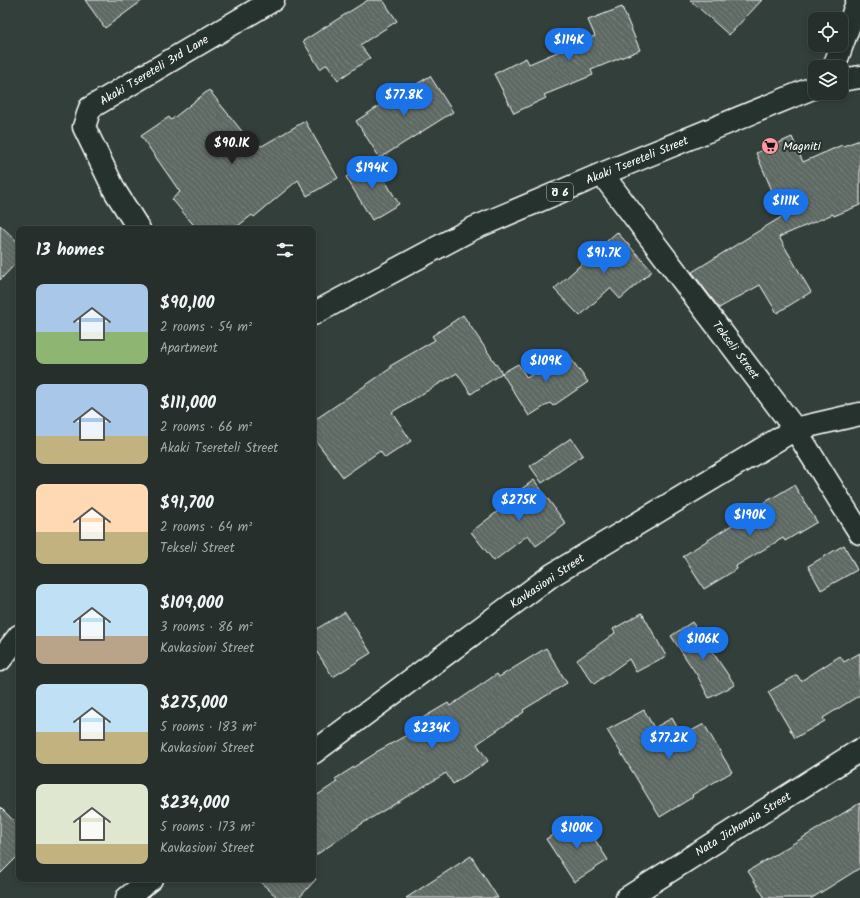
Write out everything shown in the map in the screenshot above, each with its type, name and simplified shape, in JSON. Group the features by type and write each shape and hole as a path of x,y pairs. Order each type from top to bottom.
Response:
{"street":[{"name":"Akaki Tsereteli 3rd Lane","path":"137,226 115,191 84,127 90,108 273,0"},
{"path":"837,60 858,0"},
{"path":"848,79 860,77"},
{"name":"Akaki Tsereteli Street","path":"316,312 472,228 808,90"},
{"name":"Tekseli Street","path":"602,174 795,429 860,533"},
{"name":"Kavkasioni Street","path":"316,751 552,575 795,429 860,414"},
{"path":"0,660 16,640"},
{"name":"Nata Jichonaia Street","path":"627,898 860,750"},
{"path":"127,898 147,882"}],"building":[{"path":"85,0 143,0 105,28"},
{"path":"368,0 383,0 397,21 360,45 370,58 338,80 327,64 320,69 303,41"},
{"path":"690,0 762,0 729,35"},
{"path":"622,7 640,50 591,70 593,75 544,95 546,98 514,113 494,74 526,58 529,64 595,36 588,20"},
{"path":"430,76 453,112 380,158 356,121"},
{"path":"209,90 256,149 260,145 262,146 305,121 338,178 307,196 298,180 254,217 252,215 238,226 194,226 172,199 180,192 141,136 169,117 171,120"},
{"path":"792,137 803,162 842,145 843,146 860,140 860,205 834,216 833,214 779,237 811,292 777,313 760,285 719,308 692,272 783,216 756,153"},
{"path":"373,161 399,204 372,220 346,177"},
{"path":"0,225 16,240 16,263 0,280"},
{"path":"617,232 652,271 620,299 610,288 580,316 554,289"},
{"path":"463,315 502,373 471,394 457,373 392,412 411,441 385,458 380,451 343,477 316,441 316,419 391,368 390,366 435,340 432,336"},
{"path":"565,351 588,382 553,406 550,403 529,416 502,373 518,364 527,378"},
{"path":"571,438 583,455 542,483 530,466"},
{"path":"534,480 566,524 536,546 528,535 494,561 471,532 506,505 503,502"},
{"path":"794,485 817,522 785,541 783,538 736,566 737,569 704,589 683,556 763,505 762,504"},
{"path":"844,545 857,570 821,590 808,566"},
{"path":"345,612 371,653 333,677 316,651 316,629"},
{"path":"642,613 666,656 636,672 629,659 594,684 577,660 615,633 613,629"},
{"path":"692,622 735,685 709,698 697,675 671,636"},
{"path":"546,648 567,683 523,710 524,712 477,744 488,761 453,784 446,773 363,823 316,855 316,796 337,782 335,779 376,752 418,729 414,723 448,703 450,706 497,674 499,677"},
{"path":"860,653 860,695 823,718 825,721 795,738 768,692 797,675 801,681 840,656 844,662"},
{"path":"644,710 654,728 672,718 682,736 704,724 732,772 692,795 693,797 660,817 607,730"},
{"path":"860,803 860,868 812,898 765,898 748,871"},
{"path":"0,807 16,823 16,858 0,874"},
{"path":"581,818 608,860 574,882 546,839"},
{"path":"471,856 498,898 406,898"},
{"path":"260,882 313,882 299,898 278,898"}],"place":[{"name":"Magniti","path":"770,146"}]}
